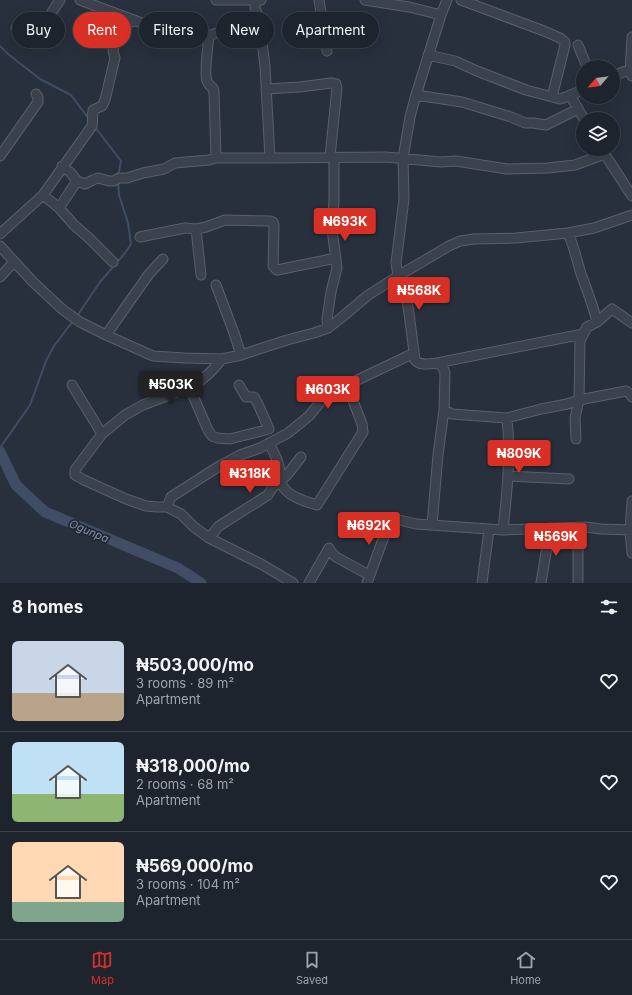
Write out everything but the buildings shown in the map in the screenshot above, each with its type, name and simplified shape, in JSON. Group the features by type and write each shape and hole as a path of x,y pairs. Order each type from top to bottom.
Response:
{"street":[{"path":"52,12 60,0"},
{"path":"80,0 139,22"},
{"path":"216,0 262,0"},
{"path":"256,0 255,8 259,18 265,66 270,158"},
{"path":"319,0 327,51"},
{"path":"365,0 409,7 441,15"},
{"path":"447,0 428,55 410,116 403,158 404,199 396,263 398,276 405,290 415,360 418,364 437,363 583,334"},
{"path":"461,0 544,30 565,42 552,97"},
{"path":"0,234 43,194 92,126 92,113 102,106 105,100 115,58 113,51 114,45 128,24 135,21"},
{"path":"216,32 209,36 206,80 213,88 214,92 216,158"},
{"path":"620,75 631,73 632,37"},
{"path":"578,45 584,60"},
{"path":"428,55 455,61 526,90 552,97 560,99 576,93"},
{"path":"266,89 331,83 336,84 337,88 332,130 334,200 332,229 337,268 331,292 327,319 328,328"},
{"path":"0,156 38,102 38,97 36,94"},
{"path":"416,95 462,102 512,117 525,123 533,122 546,125 578,109"},
{"path":"570,95 580,112"},
{"path":"62,166 71,173 77,181 85,184 98,178 109,181 127,178 143,172 164,169 175,162 209,160 216,158 386,157 456,162 507,169 548,168 575,165 594,156"},
{"path":"606,156 632,196"},
{"path":"59,208 77,181"},
{"path":"43,194 113,262"},
{"path":"0,246 33,282 62,309 106,336 153,356 222,359 241,355 328,328 367,296 398,276 460,241 568,233 594,228 632,215"},
{"path":"140,237 185,228 196,229 206,227 225,220 270,221 273,222 274,225 273,266 277,270 336,258"},
{"path":"196,229 201,275"},
{"path":"568,233 597,322"},
{"path":"106,336 149,274 163,259"},
{"path":"0,276 14,262"},
{"path":"216,285 241,355"},
{"path":"576,439 575,418 579,400 579,351 580,341 583,334 587,326 597,322 612,309 632,323"},
{"path":"167,507 171,497 203,475 221,464 260,448 288,433 309,416 322,400 347,385 414,354"},
{"path":"222,359 212,371 192,386 143,405 125,415 102,434 75,470 75,475 126,499 146,506 167,507 181,514 194,527 209,538 261,564 293,583"},
{"path":"432,524 444,410 445,373 441,365 437,363"},
{"path":"192,386 194,398 212,436 230,439 269,429 254,397 246,397 239,385"},
{"path":"269,443 280,468 280,481 284,489 295,497 317,505 363,432 362,424 347,385"},
{"path":"72,386 102,434"},
{"path":"444,410 452,414 506,418 579,400 626,391 631,393"},
{"path":"503,530 508,476 508,433 506,418"},
{"path":"209,538 220,526 268,495 272,488 301,457"},
{"path":"508,476 569,479"},
{"path":"632,501 632,553"},
{"path":"309,583 329,548 336,557 368,579 386,531 394,521 399,520 416,524 432,524 489,530 586,527 631,531"},
{"path":"578,527 578,583"},
{"path":"541,583 550,528"},
{"path":"482,583 489,530"}],"waterway":[{"path":"0,46 40,79 71,95 89,119"},
{"path":"95,127 121,161 118,176"},
{"path":"77,316 100,282 131,244 128,223 119,195 118,182"},
{"path":"0,448 30,405 46,361 54,346 73,321"},
{"name":"Ogunpa","path":"0,452 16,485 45,512 178,568 201,583"}]}
